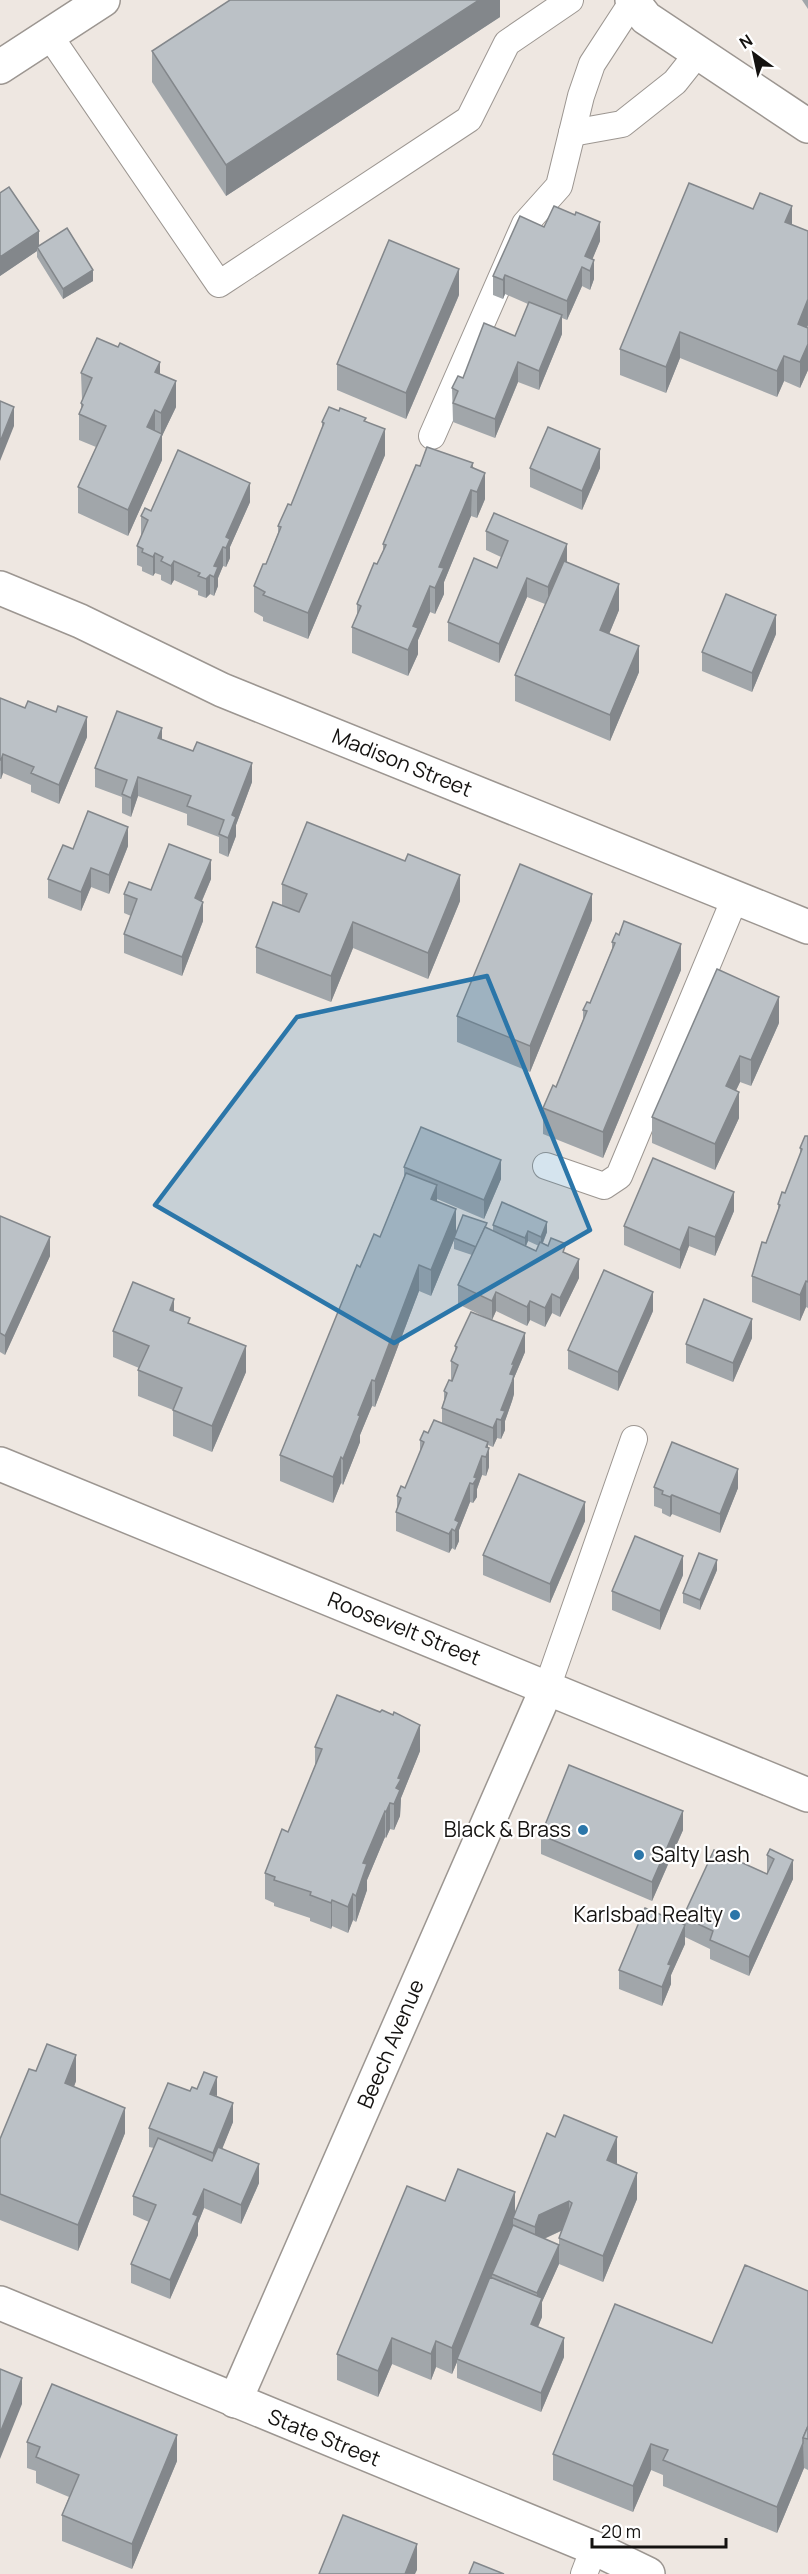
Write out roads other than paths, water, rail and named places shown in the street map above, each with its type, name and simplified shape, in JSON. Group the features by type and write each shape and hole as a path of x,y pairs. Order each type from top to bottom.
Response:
{"street":[{"path":"0,67 103,0"},
{"path":"632,0 646,18 808,126"},
{"name":"Madison Street","path":"0,588 80,621 222,690 808,927"},
{"name":"Roosevelt Street","path":"0,1464 808,1795"},
{"name":"Beech Avenue","path":"235,2401 547,1688"},
{"name":"State Street","path":"0,2303 235,2401 589,2561 648,2574"}],"lane":[{"path":"50,35 219,284 469,119 507,43 570,0"},
{"path":"432,436 525,224 560,186 581,96 592,64 632,0"},
{"path":"572,133 622,124 675,82 698,53"},
{"path":"546,1166 604,1186 619,1176 735,898"},
{"path":"547,1688 634,1439"}],"place":[{"name":"Black & Brass","path":"583,1830"},
{"name":"Salty Lash","path":"639,1855"},
{"name":"Karlsbad Realty","path":"735,1915"}]}
